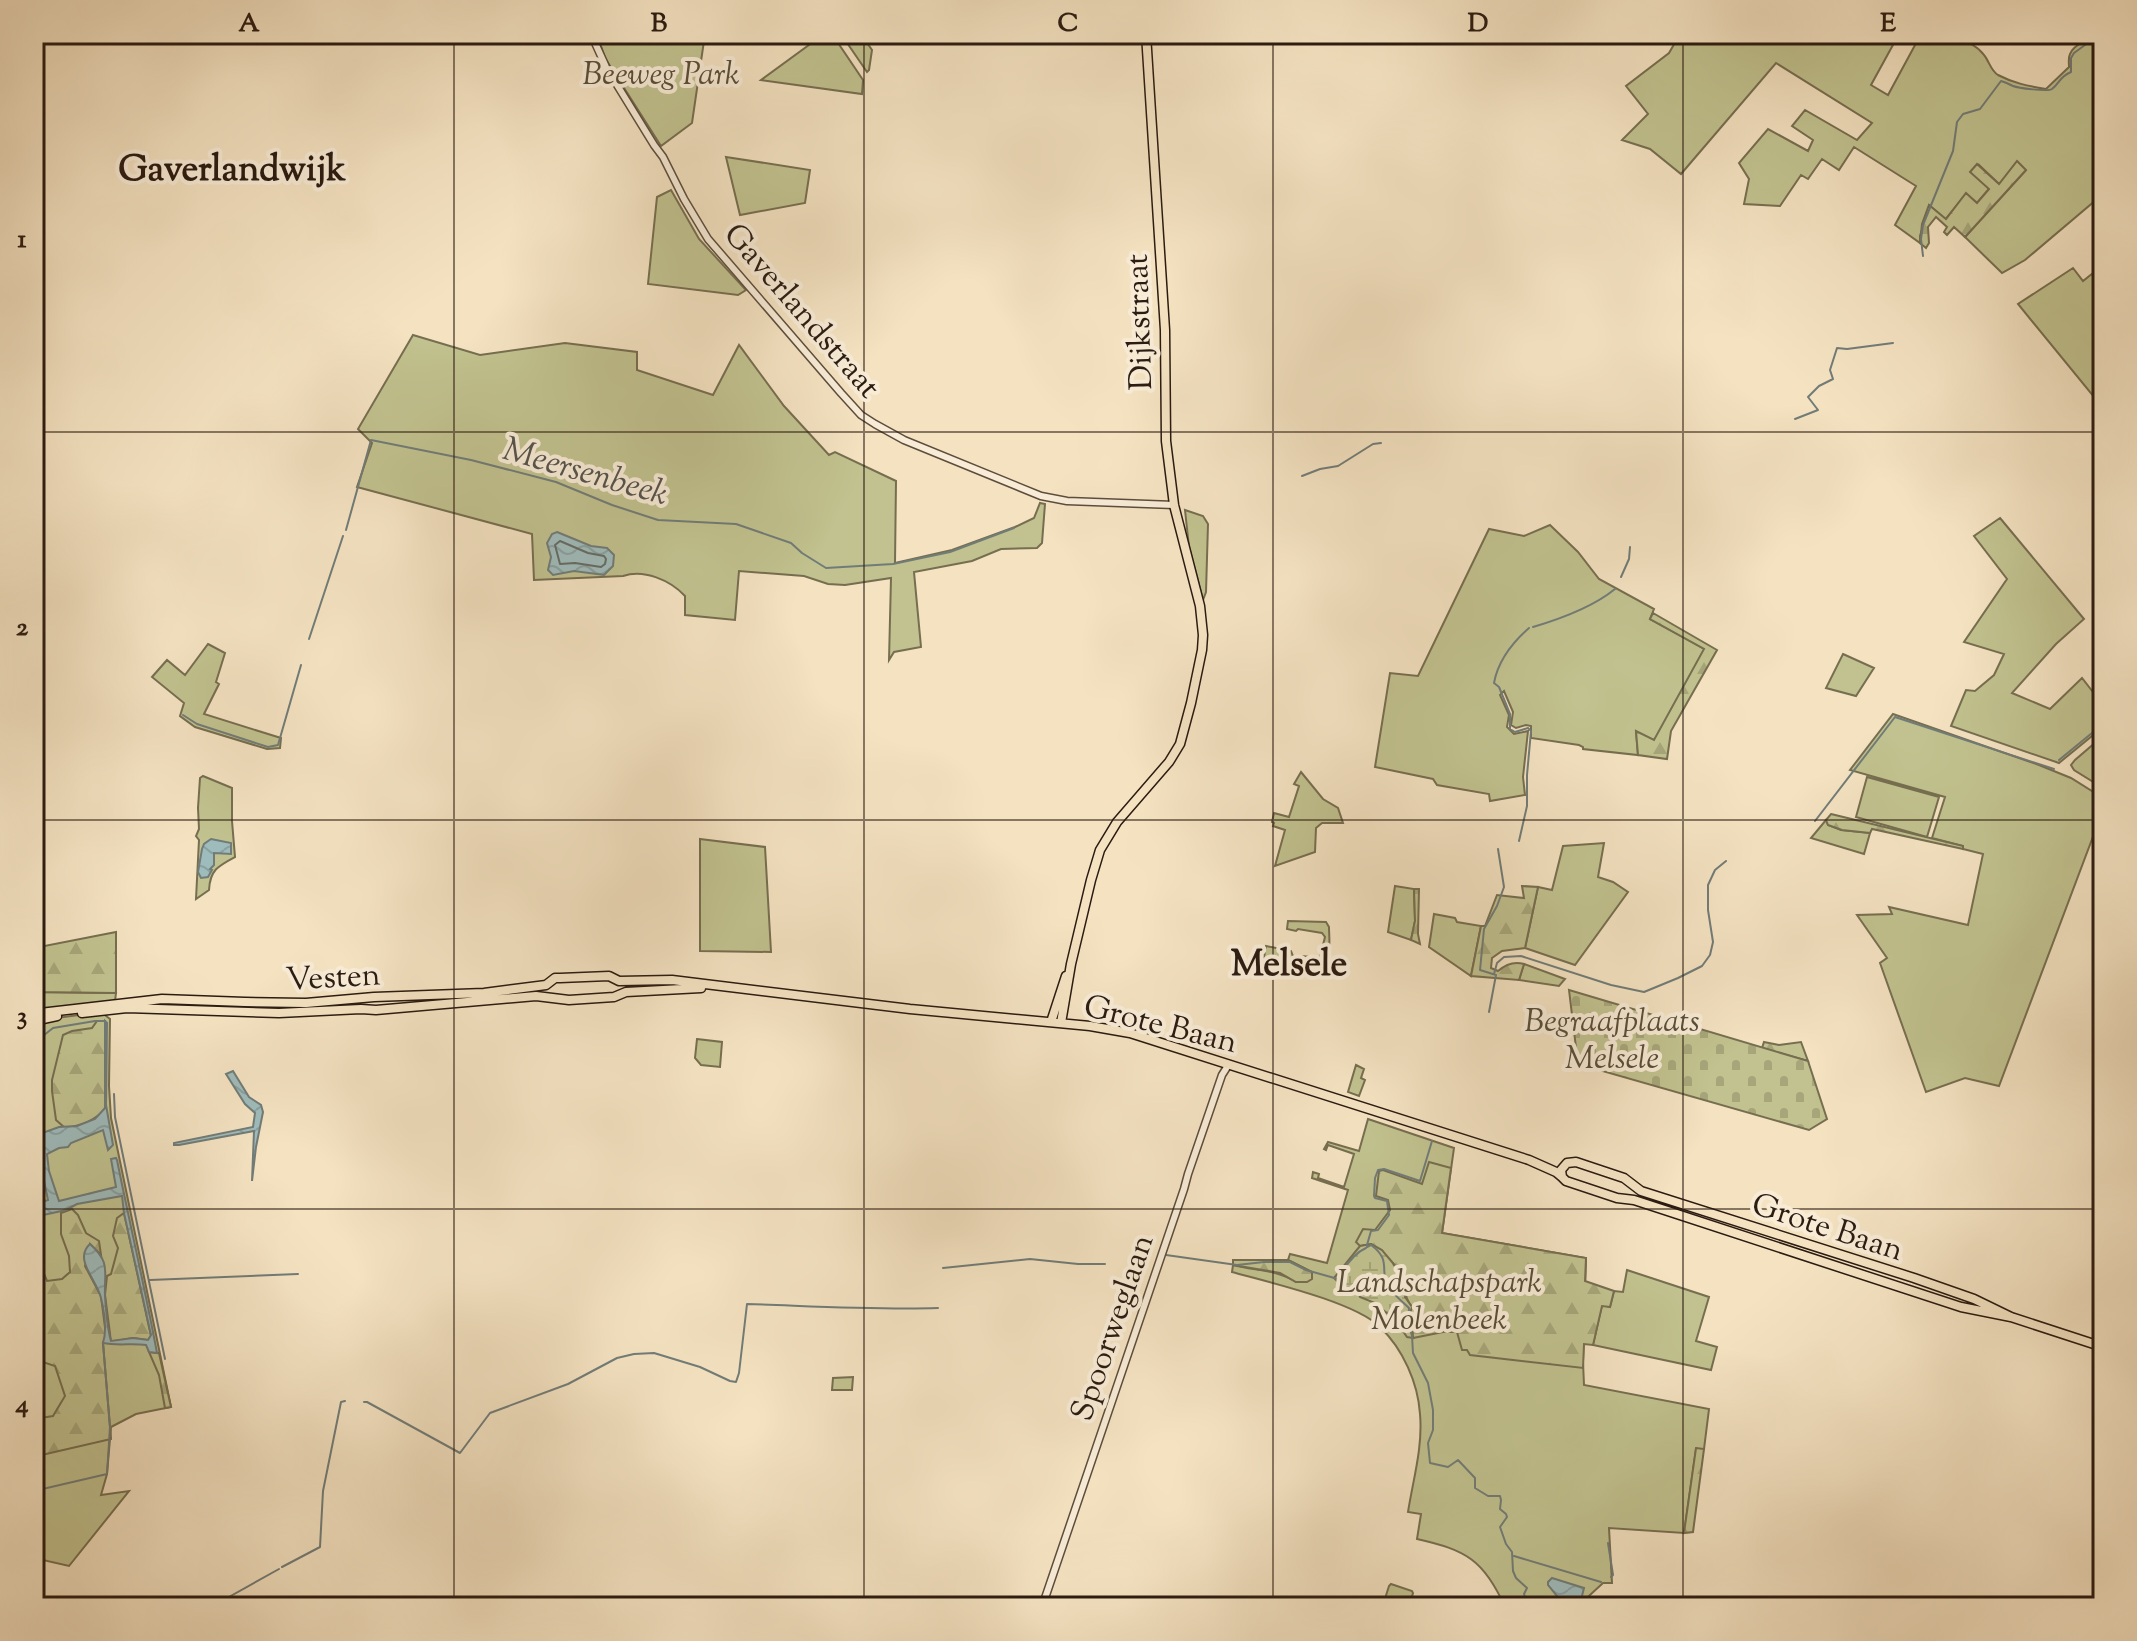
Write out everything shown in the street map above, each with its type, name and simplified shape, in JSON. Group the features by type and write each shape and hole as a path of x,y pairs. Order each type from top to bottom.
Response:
{"main road":[{"name":"Dijkstraat","path":"1056,1022 1056,1003 1071,964 1100,850 1117,822 1169,762 1183,734 1202,650 1200,606 1174,505 1166,441 1165,330 1146,34"},
{"name":"Vesten","path":"34,1013 162,999 306,1003 484,993 546,985 555,978 609,976 619,981 652,979 677,985"},
{"path":"619,981 619,993"},
{"path":"546,985 548,997"},
{"name":"Vesten","path":"35,1027 49,1017 127,1008 279,1013 376,1010 536,996 556,1000 611,997 619,993 677,985 722,987"},
{"name":"Grote Baan","path":"722,987 925,1011 1056,1022 1130,1033 1529,1160 1558,1166 1576,1162 1624,1178 1649,1194 1914,1278 1974,1299 2011,1317"},
{"path":"34,1013 35,1027"},
{"name":"Grote Baan","path":"1529,1160 1556,1172 1569,1183 1626,1198 1961,1307 2011,1317 2103,1347"},
{"path":"1562,1177 1561,1170 1565,1164"},
{"path":"1626,1198 1631,1192 1630,1183"}],"street":[{"name":"Gaverlandstraat","path":"591,34 606,67 663,157 708,239 861,415 904,440 1041,496 1067,501 1174,505"},
{"name":"Spoorweglaan","path":"1042,1607 1200,1137 1222,1075 1229,1064"}],"green space":[{"name":"Beeweg Park","path":"597,34 705,34 692,123 661,146 605,58"},
{"path":"824,34 832,34 863,80 862,94 761,80"},
{"path":"841,34 861,34 872,50 867,72"},
{"path":"1680,34 1899,34 1871,85 1888,95 1921,34 1964,41 1979,49 1998,75 2046,89 2069,67 2069,56 2075,47 2103,34 2103,133 2099,136 2103,141 2103,194 2025,260 2002,273 1965,237 2026,170 1999,184 1978,164 1989,189 1977,203 1966,194 1945,220 1930,206 1920,243 1895,225 1916,186 1854,147 1839,170 1822,159 1808,179 1801,175 1780,206 1744,204 1749,179 1739,163 1768,129 1808,151 1813,140 1792,126 1805,110 1857,140 1872,123 1776,63 1681,174 1650,149 1622,140 1648,114 1626,86 1669,53"},
{"path":"726,157 810,170 805,203 740,215"},
{"path":"2017,161 2026,170 1965,237 1954,227 1947,235 1944,232 1947,227 1936,217 1928,227 1929,243 1926,248 1920,243 1922,224 1929,205 1946,219 1966,193 1977,203 1989,189 1970,172 1977,164 1999,184"},
{"path":"671,190 699,239 746,290 738,295 648,284 657,197"},
{"path":"2103,265 2103,408 2018,304 2073,268 2083,281"},
{"path":"413,335 480,355 565,343 637,352 637,370 713,395 739,345 784,406 829,455 835,452 896,481 895,563 952,550 1015,527 1034,518 1040,503 1045,504 1042,543 1037,548 1001,549 972,561 914,572 921,647 894,652 889,660 891,578 845,585 828,584 804,576 739,571 735,620 685,615 685,596 672,585 648,575 534,580 532,534 357,487 372,443 358,429"},
{"path":"1185,510 1203,516 1208,524 1206,592 1203,600 1189,547"},
{"path":"2000,518 2084,619 2056,644 2012,693 2050,709 2082,678 2103,705 2103,727 2059,763 1951,726 1966,690 1975,691 1994,675 2004,654 1964,642 2007,579 1974,536"},
{"path":"1550,525 1578,552 1599,579 1654,609 1650,619 1705,649 1654,741 1636,732 1638,755 1583,749 1579,745 1531,738 1531,726 1516,728 1511,725 1513,712 1504,691 1500,695 1509,715 1507,727 1514,734 1528,731 1523,777 1525,795 1490,801 1489,794 1437,785 1433,779 1375,767 1390,673 1418,676 1489,529 1524,536"},
{"path":"1653,613 1717,650 1671,731 1667,759 1638,755 1636,731 1654,740 1704,649 1650,619"},
{"path":"208,644 225,653 216,682 219,684 204,714 281,738 280,748 267,749 195,727 180,716 184,703 152,677 167,660 185,675"},
{"path":"1843,654 1874,668 1856,696 1826,688"},
{"path":"1893,714 2039,765 2071,778 2103,798 2103,810 1999,1086 1965,1078 1926,1092 1880,963 1887,958 1857,915 1892,914 1889,907 1968,925 1983,854 1932,838 1945,797 1850,770"},
{"path":"2103,736 2103,788 2071,765"},
{"path":"1301,772 1323,799 1338,808 1343,823 1322,823 1316,828 1315,852 1275,866 1285,830 1273,826 1274,813 1289,817 1299,786 1294,784"},
{"path":"203,776 232,788 235,857 216,869 209,890 196,899 199,840 196,836 199,829 200,778"},
{"path":"1867,777 1939,797 1927,837 1856,817"},
{"path":"1831,814 1963,846 1963,849 1872,829 1870,833 1842,830 1828,825 1826,820"},
{"path":"1826,820 1828,825 1841,830 1870,833 1864,854 1811,838"},
{"path":"700,839 765,847 771,952 700,951"},
{"path":"1604,843 1598,877 1628,892 1575,965 1525,948 1538,887 1552,890 1563,846"},
{"path":"1395,886 1414,889 1415,921 1411,940 1388,932"},
{"path":"1522,886 1538,887 1525,948 1502,951 1492,958 1491,968 1498,971 1510,964 1524,964 1519,980 1471,976 1481,926 1485,926 1497,895 1524,898"},
{"path":"1414,889 1419,889 1420,944 1411,940 1415,921"},
{"path":"1434,914 1481,926 1471,976 1429,947"},
{"path":"1288,921 1326,922 1329,947 1323,965 1307,972 1262,968 1266,946 1291,951 1293,956 1320,957 1325,937 1322,933 1287,929"},
{"path":"116,932 116,993 34,992 34,948"},
{"path":"1524,964 1565,979 1559,986 1519,980"},
{"name":"Begraafplaats Melsele","path":"1569,990 1808,1061 1827,1119 1809,1130 1578,1064"},
{"path":"34,992 116,993 115,1001 38,1011 34,1008"},
{"path":"101,1012 110,1019 111,1118 171,1407 136,1414 111,1427 107,1474 101,1495 129,1491 69,1566 34,1558 34,1034 41,1023 49,1019"},
{"path":"97,1021 105,1021 105,1109 87,1122 65,1128 56,1120 52,1091 63,1035 92,1028"},
{"path":"697,1039 722,1042 720,1067 701,1065 695,1058"},
{"path":"1764,1042 1779,1045 1801,1042 1808,1061 1762,1048"},
{"path":"1356,1065 1364,1069 1361,1078 1365,1080 1359,1096 1348,1092"},
{"name":"Landschapspark Molenbeek","path":"1368,1119 1454,1148 1442,1233 1586,1258 1584,1385 1709,1409 1704,1449 1696,1449 1684,1533 1609,1528 1612,1583 1603,1583 1577,1607 1505,1607 1489,1578 1472,1560 1448,1548 1417,1539 1421,1514 1408,1512 1420,1439 1419,1402 1402,1356 1380,1327 1332,1301 1232,1272 1233,1265 1273,1272 1296,1282 1312,1272 1288,1260 1290,1254 1327,1263 1348,1190 1312,1178 1313,1172 1319,1174 1318,1178 1344,1187 1354,1154 1328,1145 1324,1149 1328,1142 1359,1151"},
{"path":"1429,1162 1451,1168 1442,1233 1586,1258 1585,1281 1614,1291 1610,1307 1602,1306 1593,1345 1584,1344 1583,1368 1470,1355 1467,1350 1462,1350 1457,1332 1413,1338 1412,1307 1399,1271 1371,1244 1360,1246 1356,1242 1363,1229 1375,1230 1390,1210 1388,1200 1376,1196 1379,1171 1422,1184"},
{"path":"72,1209 86,1233 99,1241 101,1255 90,1244 85,1266 101,1296 111,1439 34,1455 34,1419 53,1416 65,1396 55,1366 40,1361 34,1366 34,1232 38,1259 47,1281 62,1279 70,1272 69,1256 61,1234 61,1213"},
{"path":"124,1213 151,1336 148,1340 133,1338 111,1342 105,1295 107,1276 111,1274 118,1248 113,1236 117,1218"},
{"path":"1371,1244 1382,1250 1406,1284 1405,1297 1412,1307 1413,1338 1407,1337 1396,1321 1375,1303 1360,1297 1349,1287 1345,1289 1334,1278 1360,1246"},
{"path":"1233,1260 1288,1260 1312,1272 1312,1279 1296,1282 1280,1273 1233,1265"},
{"path":"1627,1270 1709,1297 1696,1341 1717,1347 1711,1370 1593,1345 1602,1305 1610,1307 1614,1291 1623,1292"},
{"path":"149,1352 159,1353 171,1407 165,1408 159,1375"},
{"path":"853,1377 852,1390 832,1390 833,1378"},
{"path":"1696,1448 1704,1449 1693,1532 1684,1533"},
{"path":"1391,1584 1412,1591 1409,1607 1384,1607"}],"water":[{"path":"557,532 591,546 607,548 614,555 613,566 604,575 574,571 553,575 548,570 551,557 547,543"},
{"path":"211,839 231,843 231,854 214,853 212,870 208,877 201,878 198,872 202,849"},
{"path":"105,1021 106,1105 113,1145 108,1150 103,1130 71,1143 47,1154 49,1171 59,1201 116,1187 111,1159 116,1158 157,1353 149,1352 146,1345 103,1343 105,1327 101,1298 85,1263 85,1250 90,1244 104,1262 111,1341 133,1338 148,1340 151,1335 122,1196 77,1204 66,1210 34,1217 34,1203 37,1205 48,1200 43,1176 34,1178 34,1136 95,1119 105,1108"},
{"path":"233,1071 249,1097 261,1105 263,1112 252,1181 254,1131 174,1145 253,1127 255,1113 245,1104 226,1074"},
{"path":"1552,1578 1584,1588 1582,1596 1572,1607 1562,1607 1548,1585"}],"waterway":[{"path":"1923,256 1923,225 1953,151 1957,122 1963,114 1980,109 2001,81 2021,88 2052,89 2071,72 2074,53 2100,34"},
{"path":"1795,419 1818,410 1808,397 1819,386 1833,379 1830,370 1837,348 1893,343"},
{"name":"Meersenbeek","path":"346,530 371,440 471,460 556,482 658,520 736,524 791,543 826,568 893,564 950,552 1014,528"},
{"name":"Meersenbeek","path":"1302,476 1338,466 1373,444 1381,443"},
{"path":"309,639 343,536"},
{"path":"1621,577 1629,559 1630,547"},
{"path":"1533,627 1587,607 1615,589"},
{"path":"1519,841 1527,806 1531,731 1528,728 1515,732 1510,729 1510,714 1499,687 1494,683 1507,653 1529,628"},
{"path":"183,715 197,724 268,747 278,745 301,665"},
{"path":"1815,821 1895,717 2054,769"},
{"path":"2059,760 2103,724"},
{"path":"1489,1012 1496,975 1480,970 1484,929 1504,887 1498,849"},
{"path":"1494,974 1497,963 1504,957 1521,956 1611,985 1644,992 1678,978 1702,966 1710,955 1713,942 1708,885 1715,870 1726,861"},
{"path":"34,1043 53,1028 95,1021 105,1023"},
{"path":"114,1094 115,1117 165,1359"},
{"path":"1367,1245 1371,1231 1378,1230 1389,1215 1387,1201 1374,1196 1378,1170 1384,1169 1420,1181 1432,1141"},
{"path":"1367,1247 1371,1245 1382,1256 1389,1288 1409,1308 1413,1353 1428,1383 1433,1410 1433,1430 1428,1443 1430,1463 1448,1467 1458,1460 1475,1478 1475,1488 1488,1496 1500,1496 1500,1509 1507,1517 1500,1527 1512,1552 1516,1578 1527,1588 1524,1594 1529,1607"},
{"path":"1166,1255 1237,1265 1290,1262 1338,1279 1353,1257 1366,1248"},
{"path":"943,1268 1030,1259 1105,1264"},
{"path":"150,1280 298,1274"},
{"path":"364,1402 460,1453 490,1413 568,1384 617,1358 654,1353 736,1382 747,1304 938,1308"},
{"path":"34,1491 107,1474 110,1427 103,1343"},
{"path":"282,1567 320,1547 323,1491 341,1402 345,1401"},
{"path":"1608,1543 1611,1577"},
{"path":"1514,1556 1601,1582"},
{"path":"211,1607 279,1569"}],"district":[{"name":"Gaverlandwijk","path":"232,167"},
{"name":"Melsele","path":"1289,962"}]}
